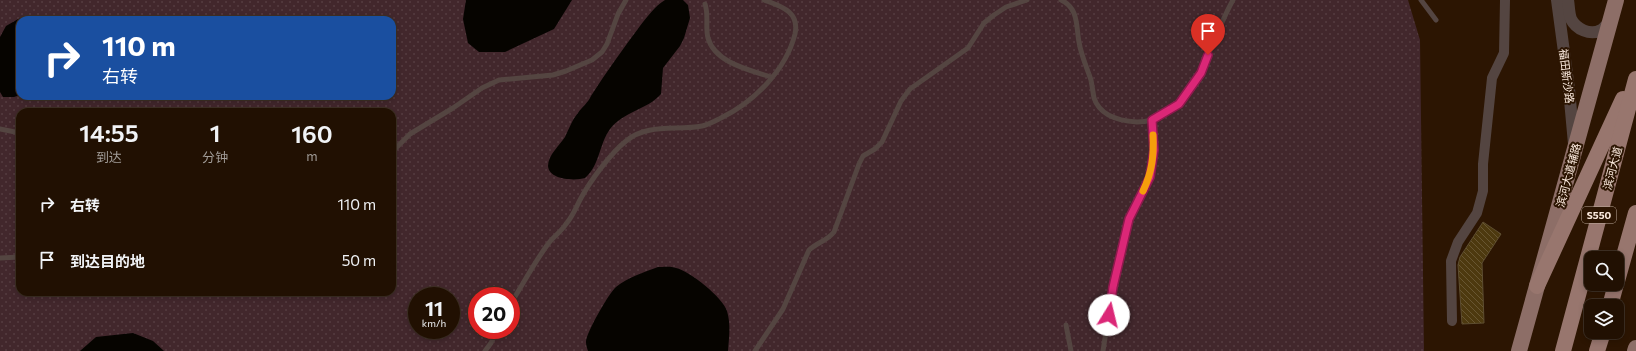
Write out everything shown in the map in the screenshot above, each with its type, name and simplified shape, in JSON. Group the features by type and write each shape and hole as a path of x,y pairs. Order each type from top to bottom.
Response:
{"highway":[{"path":"1537,286 1636,70"},
{"name":"滨河大道","path":"1563,351 1636,79"},
{"path":"1624,257 1636,213"},
{"path":"1598,351 1601,339"}],"main road":[{"name":"滨河大道辅路","path":"1519,351 1616,0"}],"street":[{"path":"1452,321 1451,261 1458,242 1477,213 1483,191 1483,164 1492,78 1504,53 1505,0"},
{"name":"福田新沙路","path":"1557,0 1569,89 1574,152"},
{"path":"1568,0 1570,18 1576,27 1585,31 1593,32 1601,30 1610,21"}],"lane":[{"path":"396,148 410,134 453,108 482,88 499,80 553,75 592,60 602,52 607,44 618,14 626,0"},
{"path":"520,288 549,243 566,225 593,178 626,141 637,133 652,130 703,126 718,120 734,112 750,100 771,77 783,62 789,51 796,30 791,14 787,9 764,0"},
{"path":"756,351 783,309 809,250 817,243 830,237 834,232 863,156 875,149 882,142 900,101 910,89 968,48 976,34 989,19 1006,7 1027,0"},
{"path":"1061,0 1066,2 1072,9 1077,19 1079,44 1098,107 1102,111 1117,119 1131,122 1148,122 1179,104 1201,73 1218,30 1233,0"},
{"path":"1422,0 1436,20"},
{"path":"705,4 707,11 708,38 711,45 717,52 733,63 771,77"},
{"path":"1103,351 1113,287 1125,233 1134,206 1150,177 1154,150 1152,120"},
{"path":"0,129 16,132"},
{"path":"0,258 16,257"},
{"path":"1066,326 1071,351"},
{"path":"485,351 493,339"},
{"path":"490,351 491,343"}],"shaded area":[{"path":"0,0 1408,0 1420,40 1424,351 0,351"},
{"path":"466,0 572,0 554,29 505,52 479,52 468,43 463,19"},
{"path":"665,0 683,0 688,5 690,18 680,46 663,68 661,94 649,104 622,118 610,129 606,135 594,167 585,178 569,179 558,177 553,174 549,171 548,166 550,158 565,137 574,119 648,15"},
{"path":"16,20 16,96 14,97 3,97 0,92 0,37 6,26"},
{"path":"658,267 672,267 682,270 697,279 719,299 727,311 729,321 728,351 588,351 586,342 590,330 598,313 616,287 630,278"},
{"path":"133,333 153,341 164,351 80,351 96,337"}],"building":[{"path":"1483,222 1501,234 1482,263 1484,323 1462,324 1458,265 1460,257"}],"slow traffic":[{"path":"1143,191 1150,177 1154,150 1153,135"}],"route":[{"path":"1109,315 1113,287 1129,219 1134,206 1150,177 1154,150 1152,120 1179,104 1201,73 1208,55"}]}
